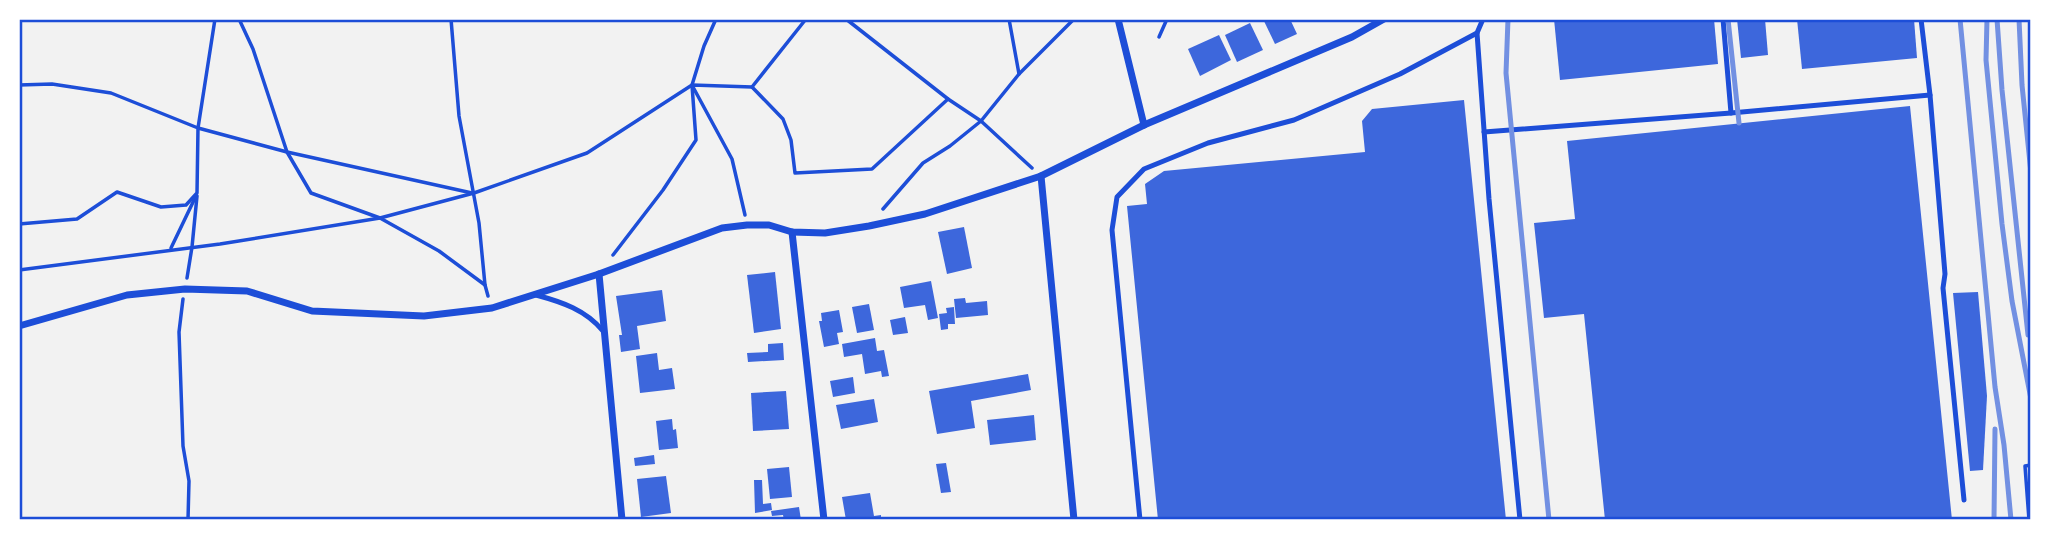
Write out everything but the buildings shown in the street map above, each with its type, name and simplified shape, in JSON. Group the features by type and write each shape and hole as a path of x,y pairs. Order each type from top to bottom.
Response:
{"street":[{"path":"1118,19 1144,125"},
{"path":"19,326 127,295 184,289 247,291 312,311 424,316 492,308 599,274 722,228 769,225 792,232 825,233 925,214 1041,176 1144,125 1352,37 1384,19"},
{"path":"1041,176 1074,520"},
{"path":"792,232 824,520"},
{"path":"599,274 622,520"}],"lane":[{"path":"1483,19 1476,33 1520,520"},
{"path":"1723,19 1731,113"},
{"path":"1921,19 1930,95 1945,274 1943,288 1964,500"},
{"path":"1140,520 1112,230 1118,197 1144,169 1208,143 1294,120 1400,75 1476,33"},
{"path":"1484,132 1930,95"},
{"path":"535,295 576,309 593,319 605,333"}],"path":[{"path":"188,520 189,481 184,446 179,332 192,247 197,193 198,128 215,19"},
{"path":"239,19 253,49 287,152 311,193 380,218 439,251 485,285"},
{"path":"451,19 459,116 479,223 485,285 492,308"},
{"path":"599,274 663,190 695,140 692,85 716,19"},
{"path":"752,88 806,19"},
{"path":"846,19 948,99 981,121 1041,176"},
{"path":"1009,19 1019,74"},
{"path":"869,226 923,163 981,121 1019,74 1074,19"},
{"path":"1159,37 1167,19"},
{"path":"19,85 52,84 111,93 198,128 287,152 474,193"},
{"path":"692,85 732,159 747,225"},
{"path":"19,270 380,218 474,193 587,153 692,85 752,88 783,119 791,140 795,173 872,169 948,99"},
{"path":"19,224 77,219 117,192 160,207 186,205 197,193"},
{"path":"170,250 197,193"},
{"path":"2029,520 2025,466 2031,465"}],"railway":[{"path":"1508,19 1506,73 1549,520"},
{"path":"1728,19 1739,123"},
{"path":"1960,19 1995,387 2011,520"},
{"path":"1987,19 1986,60 2002,224 2012,301 2031,399"},
{"path":"1997,19 2028,335"},
{"path":"2019,19 2022,85 2031,173"},
{"path":"1994,520 1995,429"}]}
